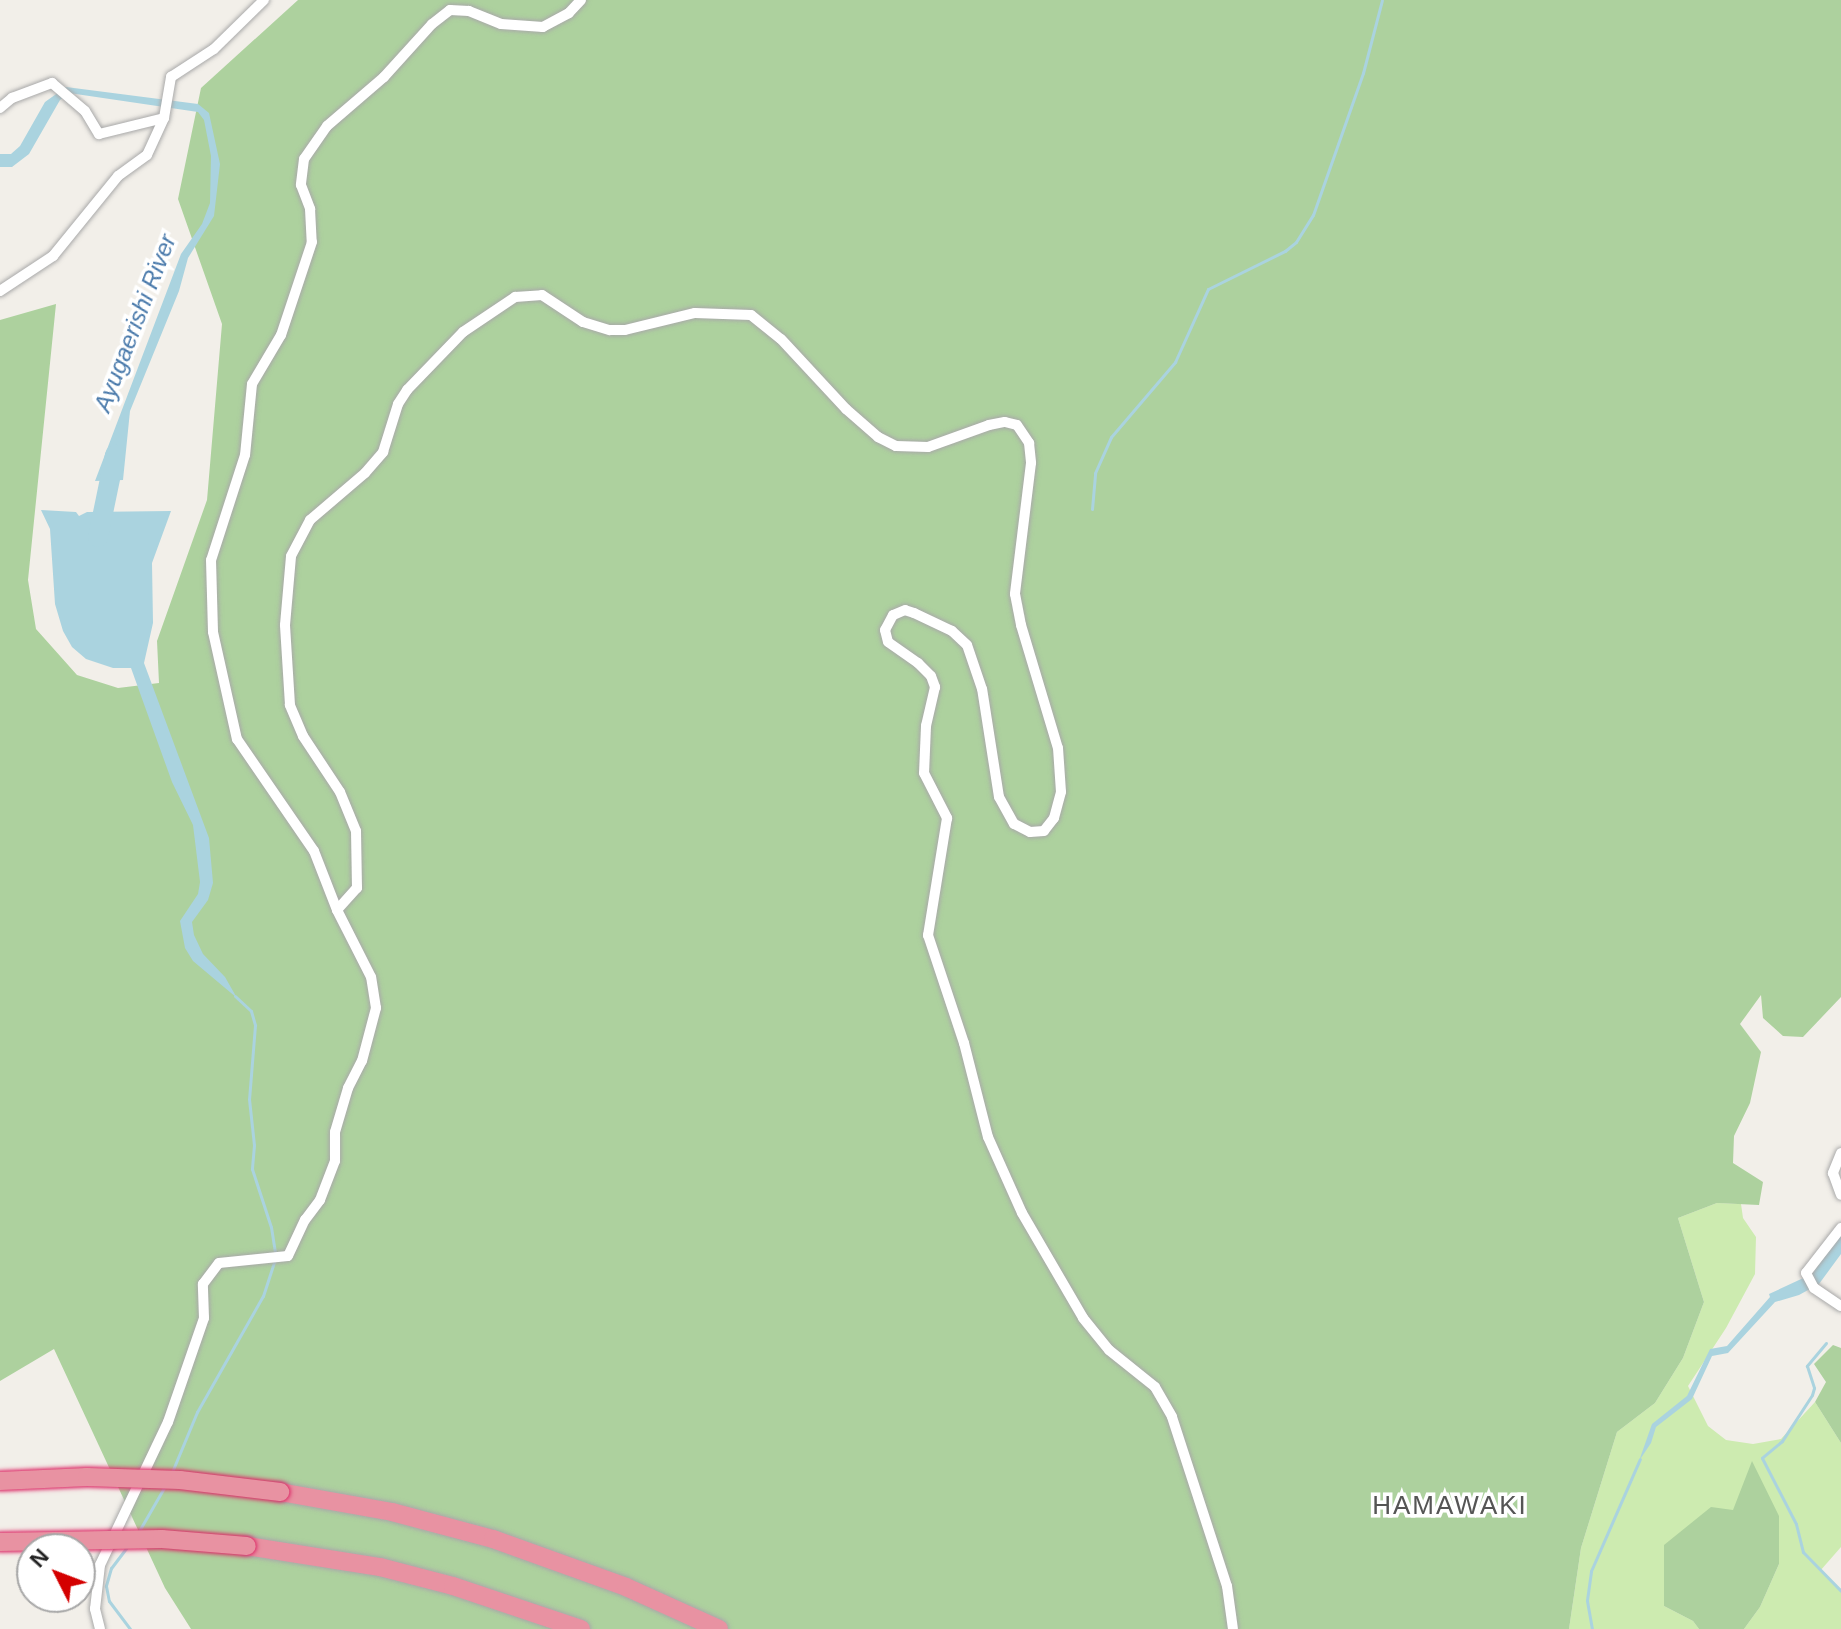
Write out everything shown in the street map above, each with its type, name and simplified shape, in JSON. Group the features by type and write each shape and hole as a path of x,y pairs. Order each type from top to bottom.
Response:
{"highway":[{"path":"0,1481 87,1477 180,1480 325,1499 439,1524 547,1557 626,1587 719,1629"},
{"path":"0,1542 162,1539 304,1554 453,1586 581,1629"}],"street":[{"path":"0,291 53,256 88,217 118,176 147,155 165,114 171,77 214,49 264,0"},
{"path":"100,1629 95,1609 100,1565 168,1422 204,1318 203,1284 219,1263 288,1256 305,1220 320,1200 335,1161 335,1132 348,1088 362,1061 376,1008 371,977 337,910 314,851 237,739 217,659 210,602 211,560 222,518 245,455 252,384 281,335 312,242 312,225 301,185 301,167 317,137 384,77 441,15 459,8 501,24 543,27 569,13 581,0"},
{"path":"0,108 12,98 52,83 85,111 99,134 165,114"},
{"path":"337,910 357,888 356,831 340,792 303,736 290,705 285,625 291,556 310,520 365,473 383,452 398,404 407,390 481,317 515,297 530,293 553,299 583,322 610,330 625,330 695,313 739,313 761,321 846,409 878,437 896,446 928,447 989,425 1005,422 1017,425 1029,443 1031,463 1015,594 1021,625 1058,748 1061,792 1054,818 1044,831 1030,832 1014,824 999,797 982,689 967,645 952,631 914,613 905,610 893,615 885,630 888,642 918,663 931,676 935,687 926,726 924,773 947,818 928,935 964,1043 983,1124 1022,1213 1083,1318 1109,1350 1155,1387 1172,1417 1227,1586 1233,1629"},
{"path":"1841,1153 1833,1173 1841,1195"},
{"path":"1841,1228 1806,1273 1814,1288 1841,1306"}],"green space":[{"path":"298,0 1841,0 1841,997 1803,1037 1783,1036 1763,1018 1761,995 1740,1024 1761,1052 1750,1103 1734,1136 1733,1163 1763,1182 1759,1205 1717,1203 1678,1218 1704,1302 1683,1358 1655,1403 1617,1432 1581,1548 1569,1629 191,1629 165,1588 54,1349 0,1381 0,320 56,304 28,580 36,629 77,675 118,688 159,683 157,641 207,500 222,324 178,199 201,88"},
{"path":"1717,1203 1741,1204 1743,1218 1756,1237 1755,1274 1726,1328 1688,1386 1708,1426 1726,1440 1753,1444 1781,1439 1815,1402 1841,1443 1841,1547 1820,1571 1841,1589 1841,1629 1744,1629 1760,1607 1779,1564 1779,1516 1733,1510 1664,1606 1693,1621 1699,1629 1569,1629 1581,1548 1617,1432 1655,1403 1683,1358 1704,1302 1678,1218"},
{"path":"1833,1345 1841,1348 1841,1443 1815,1402 1826,1382 1814,1364"},
{"path":"1752,1461 1779,1516 1779,1564 1760,1607 1744,1629 1699,1629 1693,1621 1664,1606 1664,1545 1711,1507 1733,1510"}],"water":[{"path":"66,87 198,104 209,113 220,164 214,216 188,258 179,291 130,411 123,480 95,481 181,254 202,224 210,203 211,156 204,120 198,112 69,93 60,100 29,154 12,167 0,167 0,154 11,154 20,146 45,102"},
{"path":"41,510 76,512 79,516 87,512 171,511 152,563 153,623 144,663 209,838 213,883 208,900 192,922 194,935 203,954 225,977 237,998 193,961 185,948 180,921 198,894 200,882 193,825 172,782 131,668 113,668 86,659 72,647 63,631 55,604 50,529"},
{"path":"1841,1234 1841,1254 1819,1284 1799,1295 1775,1302 1728,1353 1712,1356 1692,1399 1656,1427 1651,1443 1639,1461 1652,1424 1687,1396 1710,1349 1727,1346 1770,1297 1769,1294 1812,1274"}],"waterway":[{"path":"1092,509 1095,473 1111,437 1175,362 1208,289 1285,251 1296,242 1313,215 1363,73 1382,0"},
{"name":"Ayugaerishi River","path":"98,537 115,455"},
{"path":"235,996 251,1011 255,1025 249,1099 254,1145 252,1169 271,1227 275,1253"},
{"path":"172,1472 197,1412 263,1296 275,1260"},
{"path":"1826,1343 1807,1366 1814,1388 1812,1395 1782,1441 1762,1458 1796,1524 1803,1552 1841,1591"},
{"path":"1592,1629 1587,1600 1591,1571 1640,1459"},
{"path":"139,1531 165,1486"},
{"path":"127,1547 111,1568 106,1586 109,1601 130,1629"}],"district":[{"name":"HAMAWAKI","path":"1450,1506"}]}
